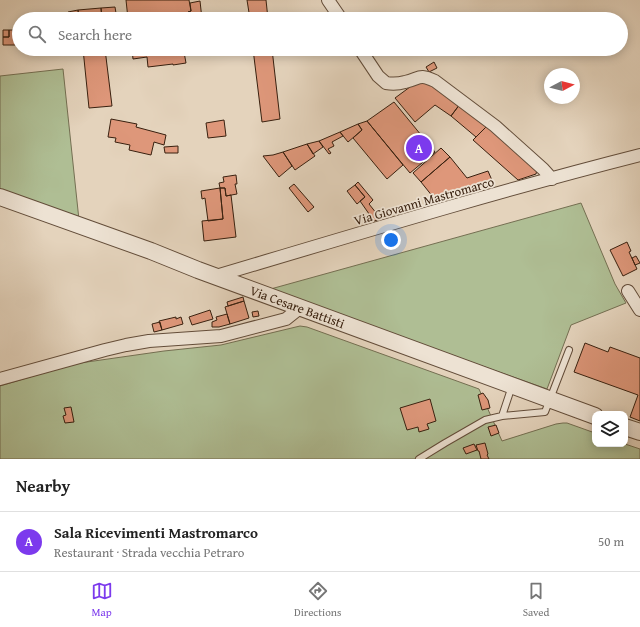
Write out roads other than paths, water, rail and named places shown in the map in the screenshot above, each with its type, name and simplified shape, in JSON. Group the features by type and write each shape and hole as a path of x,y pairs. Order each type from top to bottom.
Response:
{"street":[{"path":"328,0 336,12"},
{"path":"365,56 378,76 386,83 396,84 418,77 426,77 435,81 495,126 552,179"},
{"name":"Via Giovanni Mastromarco","path":"216,276 348,236 640,155"},
{"name":"Via Cesare Battisti","path":"0,197 151,251 592,415"},
{"path":"628,291 640,310"},
{"path":"0,379 126,345 149,341 220,336 286,319 301,307"},
{"path":"628,428 640,432"}],"lane":[{"path":"420,459 485,420 502,416 545,412 570,350"},
{"path":"502,416 512,386"}],"place":[{"name":"Sala Ricevimenti Mastromarco","path":"419,148"}]}
